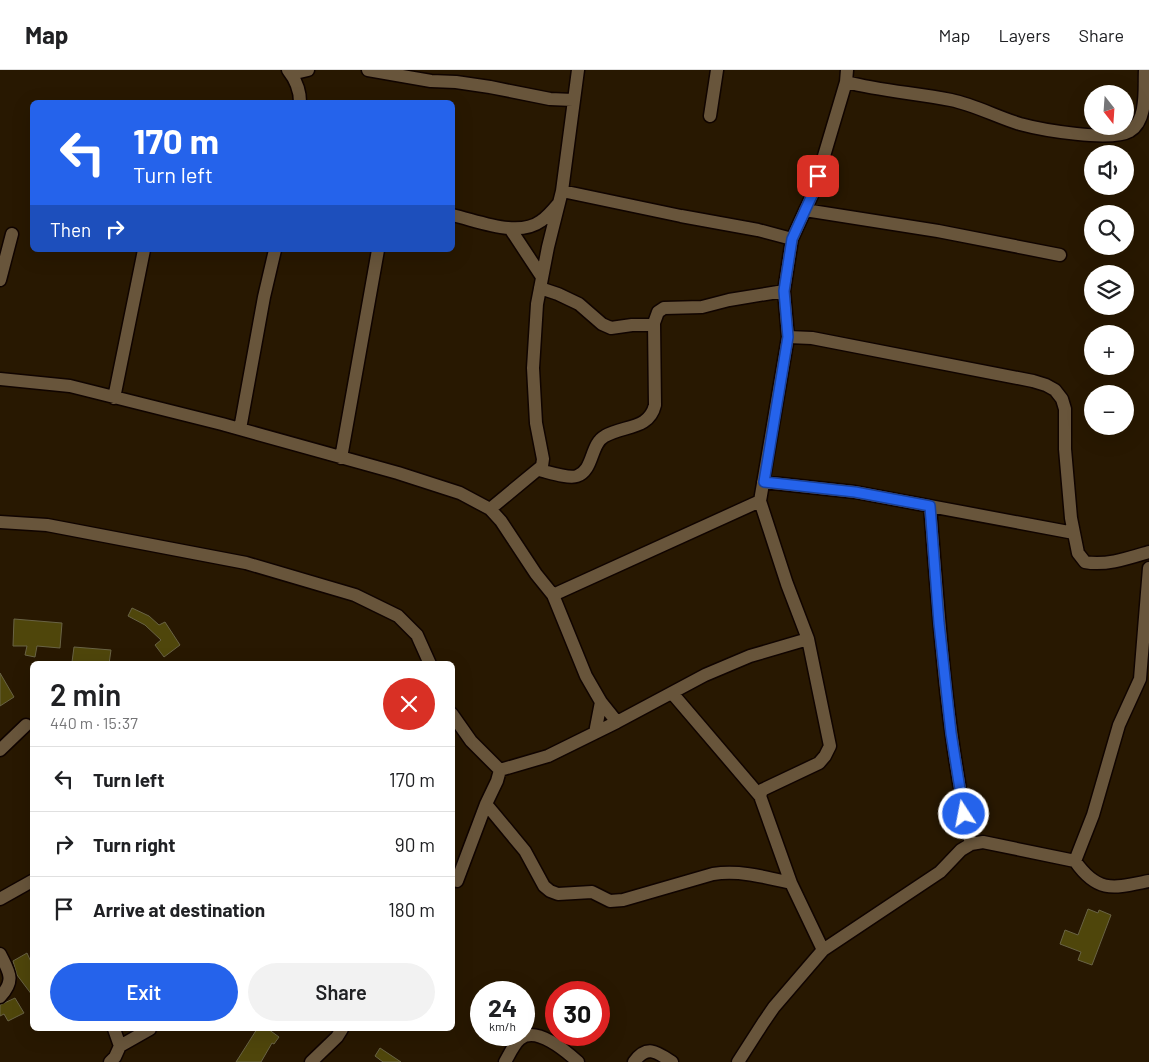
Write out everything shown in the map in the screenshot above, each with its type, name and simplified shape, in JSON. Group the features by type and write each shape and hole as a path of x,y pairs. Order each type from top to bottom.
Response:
{"street":[{"path":"300,100 300,92 289,72 308,70"},
{"path":"368,70 432,81 490,87 550,99 573,100"},
{"path":"490,509 542,466 543,459 536,423 533,368 538,304 548,247 562,191 578,70"},
{"path":"710,116 717,70"},
{"path":"760,796 762,790 819,763 830,746 808,639 787,584 760,501 788,337 784,291 792,239 816,184 846,76 863,87 954,100 1021,124 1049,130 1094,135 1116,135 1130,131 1139,122 1143,106 1145,70"},
{"path":"562,191 758,230 792,239"},
{"path":"455,216 511,230 533,226 542,221 558,204"},
{"path":"805,210 938,231 1060,255"},
{"path":"511,230 541,282 558,294 579,304 602,324 611,328 632,325 650,326 654,323"},
{"path":"0,280 12,234"},
{"path":"114,398 144,252"},
{"path":"240,429 264,297 275,252"},
{"path":"341,458 378,252"},
{"path":"539,470 572,477 578,476 585,471 598,442 604,436 645,422 652,414 655,405 654,323 658,312 664,308 702,307 729,300 784,291"},
{"path":"788,337 812,338 1033,380 1046,385 1054,390 1062,399 1065,409 1065,449 1071,518 1078,554 1085,562 1105,562 1149,552"},
{"path":"0,379 70,386 240,429 398,473 460,493 490,509 501,521 552,595 586,676 601,702 616,722"},
{"path":"764,482 855,492 1074,533"},
{"path":"552,595 760,501"},
{"path":"930,506 939,623 951,733 961,798 971,844"},
{"path":"0,522 47,525 246,563 355,595 398,616 417,635 429,661"},
{"path":"1075,861 1093,815 1119,725 1144,678 1149,568"},
{"path":"500,770 548,756 705,675 750,656 808,639"},
{"path":"672,693 760,796 791,883 823,950"},
{"path":"595,733 601,702"},
{"path":"455,718 471,741 500,770"},
{"path":"0,750 26,725"},
{"path":"457,881 500,770"},
{"path":"486,804 525,851 544,886 558,894 592,892 610,901 623,900 713,874 729,872 751,874 791,883"},
{"path":"738,1062 774,1007 823,950 940,872 962,850 971,844 983,842 1075,861 1086,876 1096,883 1116,886 1149,881"},
{"path":"0,899 30,882"},
{"path":"0,954 10,974 9,985 0,997"},
{"path":"115,1031 120,1046"},
{"path":"110,1062 120,1046 146,1031"},
{"path":"311,1062 341,1031"},
{"path":"505,1062 520,1038 529,1035 542,1036 567,1052 578,1062"},
{"path":"634,1062 642,1053 649,1050 657,1052 672,1062"}],"building":[{"path":"132,608 149,616 159,625 165,622 180,645 164,657 155,645 161,640 145,625 128,616"},
{"path":"14,619 62,623 60,648 37,646 35,657 25,655 27,646 13,646"},
{"path":"74,647 111,650 109,661 72,661"},
{"path":"0,673 14,697 0,706"},
{"path":"1088,909 1098,913 1099,910 1111,915 1092,965 1078,960 1081,952 1060,944 1065,930 1078,935"},
{"path":"27,953 30,960 30,992 17,975 13,961"},
{"path":"15,998 24,1013 8,1021 4,1014 0,1016 0,1005"},
{"path":"256,1031 271,1031 279,1037 274,1044 272,1043 261,1062 236,1062"},
{"path":"380,1048 401,1062 383,1062 375,1056"}],"route":[{"path":"818,176 813,193 792,239 784,291 788,337 764,482 855,492 930,506 939,623 951,733 964,814"}]}
